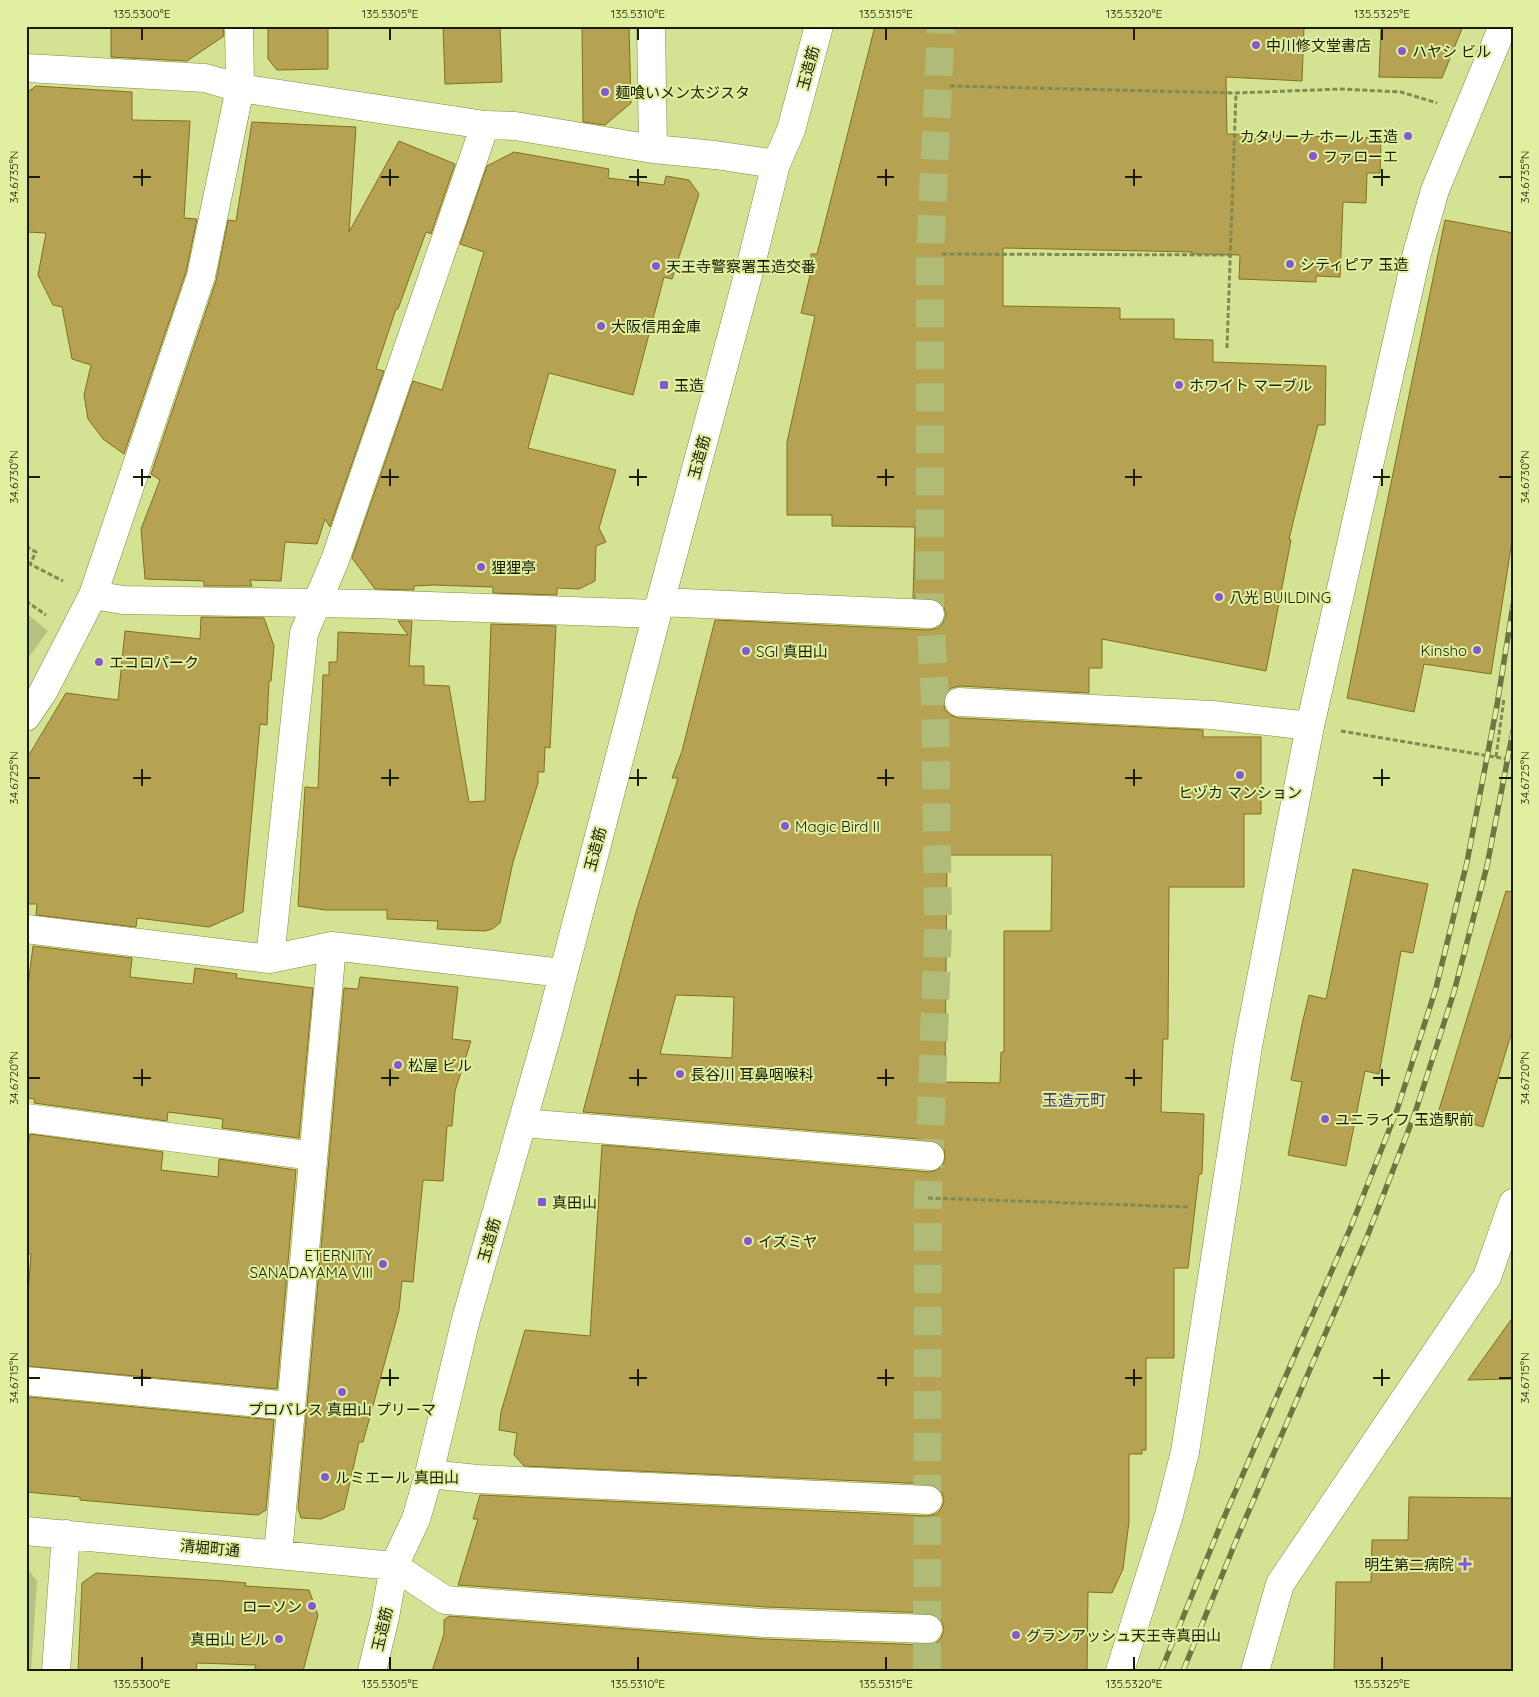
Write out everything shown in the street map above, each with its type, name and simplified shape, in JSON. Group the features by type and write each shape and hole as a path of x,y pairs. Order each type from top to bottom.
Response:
{"street":[{"path":"26,718 43,692 202,276 240,88 239,26"},
{"path":"650,26 653,149"},
{"name":"玉造筋","path":"372,1671 385,1617 394,1566 416,1519 429,1474 466,1320 522,1123 776,164 792,130 819,26"},
{"path":"1120,1671 1169,1514 1185,1452 1248,1046 1310,726 1417,253 1435,190 1502,26"},
{"path":"26,68 205,78 240,88 485,125 515,126 653,149 715,154 776,164"},
{"path":"270,959 304,634 335,560 485,125"},
{"path":"81,590 123,600 930,614"},
{"path":"959,702 1212,715 1310,726"},
{"path":"26,929 270,959 332,946 562,973"},
{"path":"278,1555 332,946"},
{"path":"26,1118 312,1156"},
{"path":"522,1123 930,1156"},
{"path":"1255,1671 1280,1584 1487,1278 1513,1203"},
{"path":"26,1381 290,1406"},
{"path":"429,1474 928,1500"},
{"name":"清堀町通","path":"26,1531 394,1566"},
{"path":"56,1671 66,1534"},
{"path":"394,1566 445,1600 765,1622 928,1628"}],"path":[{"path":"950,86 1236,93 1341,88 1401,92 1466,112"},
{"path":"1227,348 1236,93"},
{"path":"942,254 1230,255"},
{"path":"805,261 811,260"},
{"path":"26,546 36,552 30,564 81,590"},
{"path":"26,601 54,620"},
{"path":"1496,756 1504,698"},
{"path":"1310,726 1513,760"},
{"path":"928,1198 1223,1208"}],"green space":[{"path":"26,613 48,631 26,661"},
{"path":"26,1567 37,1581 31,1671 26,1671"}],"building":[{"path":"111,26 223,26 224,36 187,61 111,57"},
{"path":"268,26 328,26 328,69 277,70 268,59"},
{"path":"443,26 500,26 502,82 445,84"},
{"path":"582,26 629,26 631,103 605,125 583,122"},
{"path":"875,26 1304,26 1302,81 1226,77 1227,134 1381,138 1380,173 1367,173 1366,203 1343,202 1340,277 1316,276 1316,282 1239,279 1240,255 1192,254 1192,252 1003,248 1003,306 1120,308 1120,319 1174,319 1174,339 1213,340 1213,362 1326,366 1325,425 1318,425 1289,539 1291,540 1266,671 1102,639 1102,668 1089,668 1089,693 960,686 951,688 946,693 943,701 945,710 958,718 1203,730 1203,737 1261,737 1261,814 1244,814 1244,887 1169,887 1168,1039 1163,1039 1161,1112 1204,1114 1202,1174 1199,1174 1188,1268 1174,1268 1174,1358 1146,1358 1146,1450 1142,1450 1142,1454 1129,1454 1129,1522 1123,1569 1112,1593 1088,1592 1087,1671 432,1671 444,1634 444,1620 449,1616 764,1639 927,1645 936,1643 941,1638 944,1630 942,1621 929,1613 766,1607 458,1585 478,1519 473,1519 480,1495 927,1516 936,1514 941,1509 944,1501 942,1492 929,1484 524,1466 514,1455 517,1433 499,1430 501,1412 525,1330 590,1336 602,1145 929,1172 937,1170 943,1165 945,1158 944,1149 938,1143 931,1140 583,1112 636,912 678,778 672,778 682,751 715,620 929,630 938,628 943,623 946,615 944,607 938,601 913,598 915,527 832,526 832,515 787,515 787,442 815,316 801,313 812,267 811,254 817,254","holes":["947,855 1052,855 1051,931 1004,931 1004,1052 1001,1052 1000,1083 945,1082","676,995 734,997 732,1058 660,1054"]},
{"name":"ハヤシ ビル","path":"1381,26 1463,26 1442,78 1379,77"},
{"path":"36,86 132,92 132,120 190,121 184,218 197,219 186,272 124,454 103,439 88,419 84,395 91,365 72,359 62,307 53,305 38,275 46,233 26,232 26,93"},
{"path":"252,122 356,127 349,232 399,141 455,164 431,234 426,232 398,309 396,309 376,369 384,371 330,527 325,519 317,544 285,542 281,581 250,580 252,586 204,586 204,581 145,579 141,529 160,480 151,474 216,281 228,220 236,221"},
{"path":"514,152 609,169 608,178 664,185 666,176 689,180 699,194 672,279 664,277 633,395 549,373 528,448 616,470 599,528 606,542 596,546 595,581 579,589 557,588 557,595 493,593 493,587 433,585 414,586 414,590 375,589 352,558 413,381 442,390 484,252 460,244 487,166"},
{"path":"1445,220 1513,233 1513,535 1491,674 1424,664 1414,712 1347,698"},
{"path":"201,617 264,618 274,646 271,681 269,681 267,725 260,724 243,912 209,927 137,918 136,927 36,915 37,904 26,904 26,760 66,693 118,700 125,631 200,639"},
{"path":"398,621 412,621 409,666 424,666 424,685 449,686 469,802 485,801 491,624 556,626 550,748 545,747 544,772 538,772 538,783 513,862 500,923 492,929 485,931 437,929 438,921 387,919 387,910 325,910 298,906 305,787 318,788 323,675 329,675 329,662 337,662 338,632 408,635"},
{"path":"1353,869 1428,884 1413,953 1401,951 1379,1074 1365,1071 1346,1166 1288,1155 1302,1082 1291,1080 1302,1024 1309,995 1326,999"},
{"path":"1506,891 1513,892 1513,1028 1483,1127 1438,1113"},
{"path":"33,946 132,958 130,977 193,984 195,968 237,974 236,978 313,988 299,1138 222,1128 223,1119 168,1112 167,1121 34,1103 35,1099 26,1098 26,986 28,986"},
{"path":"360,977 458,987 452,1039 471,1041 455,1091 452,1126 447,1126 443,1181 423,1180 413,1282 402,1281 399,1310 363,1442 359,1442 344,1509 321,1519 301,1518 298,1508 344,988 358,989"},
{"path":"30,1134 163,1152 161,1170 218,1177 219,1159 296,1170 277,1389 26,1366 26,1321 31,1254 26,1254 26,1157"},
{"path":"1513,1317 1513,1379 1468,1380"},
{"path":"29,1397 274,1420 266,1510 258,1515 202,1511 80,1500 80,1497 26,1492 26,1427"},
{"path":"1409,1497 1513,1498 1513,1671 1334,1671 1336,1582 1371,1582 1372,1540 1408,1540"},
{"path":"96,1573 224,1581 246,1583 245,1586 309,1590 318,1615 303,1671 254,1671 256,1665 197,1663 196,1671 78,1671 82,1583"}],"tunnel":[{"path":"927,1671 928,1198 938,928 935,698 930,614 930,257 941,26"}],"railway":[{"path":"1161,1671 1219,1529 1350,1229 1397,1110 1436,988 1467,862 1497,705 1513,605"},
{"path":"1183,1671 1238,1536 1367,1237 1414,1116 1454,992 1487,866 1513,731"}],"place":[{"name":"中川修文堂書店","path":"1256,45"},
{"name":"ハヤシ ビル","path":"1402,51"},
{"name":"麺喰いメン太ジスタ","path":"605,92"},
{"name":"カタリーナ ホール 玉造","path":"1408,136"},
{"name":"ファローエ","path":"1313,156"},
{"name":"シティピア 玉造","path":"1290,264"},
{"name":"天王寺警察署玉造交番","path":"656,266"},
{"name":"大阪信用金庫","path":"601,326"},
{"name":"玉造","path":"664,385"},
{"name":"ホワイト マーブル","path":"1179,385"},
{"name":"狸狸亭","path":"481,567"},
{"name":"八光 BUILDING","path":"1219,597"},
{"name":"Kinsho","path":"1477,650"},
{"name":"SGI 真田山","path":"746,651"},
{"name":"エコロパーク","path":"99,662"},
{"name":"ヒヅカ マンション","path":"1240,775"},
{"name":"Magic Bird II","path":"785,826"},
{"name":"松屋 ビル","path":"398,1065"},
{"name":"長谷川 耳鼻咽喉科","path":"680,1074"},
{"name":"ユニライフ 玉造駅前","path":"1325,1119"},
{"name":"真田山","path":"542,1202"},
{"name":"イズミヤ","path":"748,1241"},
{"name":"ETERNITY SANADAYAMA VIII","path":"383,1264"},
{"name":"プロパレス 真田山 プリーマ","path":"342,1392"},
{"name":"ルミエール 真田山","path":"325,1477"},
{"name":"明生第二病院","path":"1465,1564"},
{"name":"ローソン","path":"312,1606"},
{"name":"グランアッシュ天王寺真田山","path":"1016,1635"},
{"name":"真田山 ビル","path":"279,1639"}],"district":[{"name":"玉造元町","path":"1074,1100"}]}
